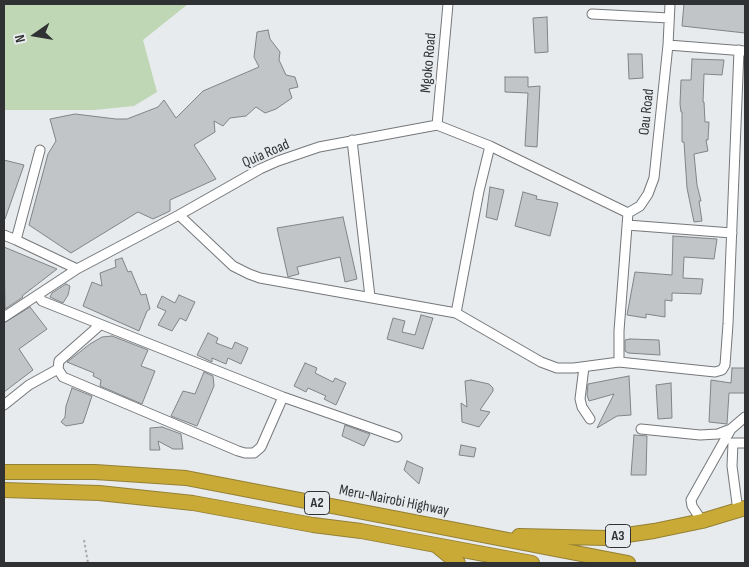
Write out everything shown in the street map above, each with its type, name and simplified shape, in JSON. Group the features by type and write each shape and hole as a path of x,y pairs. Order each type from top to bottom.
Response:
{"highway":[{"name":"Meru-Nairobi Highway","path":"4,472 95,472 186,478 628,563"},
{"name":"A2","path":"4,490 99,493 193,503 532,563"},
{"name":"A3","path":"488,536 606,538 654,531 702,521 741,510"},
{"path":"435,545 458,563"}],"street":[{"name":"Mgoko Road","path":"437,125 448,4"},
{"name":"Oau Road","path":"628,213 640,206 648,194 654,178 668,45 670,4"},
{"path":"592,14 669,18"},
{"path":"179,215 233,266 249,274 260,278 456,313 541,362 557,368 584,367 619,362 715,372 722,370 725,365 728,324 742,51 668,45"},
{"name":"Quia Road","path":"4,317 77,269 278,161 319,147 437,125"},
{"path":"437,125 490,146 628,213 619,331 619,362"},
{"path":"352,140 370,297"},
{"path":"456,313 479,191 490,146"},
{"path":"16,240 40,150"},
{"path":"627,225 732,233"},
{"path":"4,235 77,269"},
{"path":"38,295 42,301 100,325 283,397 397,437"},
{"path":"100,325 59,361 58,369 63,377 245,453 254,453 261,447 283,397"},
{"path":"584,367 580,399 590,419"},
{"path":"4,405 29,386 58,369"},
{"path":"641,429 700,435 718,434 731,429 745,417"},
{"path":"702,521 692,506 691,500 731,429"},
{"path":"741,510 732,466 733,443 745,443"}],"path":[{"path":"84,540 88,563"}],"green space":[{"path":"4,4 188,4 143,40 157,92 134,106 95,110 4,110"}],"building":[{"path":"684,4 745,4 745,33 682,26"},
{"path":"547,17 548,52 535,53 533,18"},
{"path":"268,30 270,39 280,52 279,60 286,75 295,77 298,87 289,89 292,98 276,109 265,113 256,107 246,116 230,118 223,126 214,121 215,132 194,145 216,179 170,200 170,211 153,219 138,212 71,253 29,225 48,154 56,141 50,119 75,114 127,119 158,107 164,100 176,118 203,91 259,67 254,57 257,32"},
{"path":"628,54 642,54 643,78 629,79"},
{"path":"692,59 724,60 722,75 704,74 703,102 705,122 709,122 708,140 706,140 708,151 694,154 702,221 694,222 687,188 680,104 681,80 691,80"},
{"path":"505,77 528,77 528,87 540,86 537,147 525,146 528,93 505,92"},
{"path":"4,160 24,165 5,219 4,219"},
{"path":"490,187 504,190 497,220 486,217"},
{"path":"523,192 537,196 536,199 558,203 550,236 515,226"},
{"path":"343,217 357,279 345,282 340,257 297,267 299,274 288,277 277,228"},
{"path":"673,236 717,239 714,259 684,257 683,278 703,279 701,294 672,293 672,301 665,300 665,317 646,314 646,318 627,315 635,272 672,275"},
{"path":"4,247 57,269 5,309"},
{"path":"122,258 128,272 131,271 141,295 146,294 150,309 147,311 139,331 83,306 92,282 102,286 100,273 116,267 115,260"},
{"path":"66,284 70,286 68,295 63,303 50,297 52,293"},
{"path":"179,295 195,302 186,321 180,318 172,331 158,325 166,311 157,307 162,296 175,303"},
{"path":"30,307 47,329 19,349 33,370 4,392 4,323"},
{"path":"421,315 433,318 423,349 387,339 393,318 405,321 402,332 415,335"},
{"path":"208,333 218,338 216,343 232,349 235,342 248,348 241,364 228,358 226,364 212,358 212,362 197,355"},
{"path":"112,336 148,350 141,366 155,371 142,404 100,386 101,380 93,376 94,373 67,362 102,337"},
{"path":"625,340 659,340 660,355 628,353 625,351"},
{"path":"305,363 317,368 315,373 333,382 335,378 346,383 336,405 324,399 326,396 308,388 306,392 294,386"},
{"path":"732,368 745,368 745,393 729,393 727,424 709,422 711,380 731,383"},
{"path":"204,372 213,376 214,386 197,426 171,416 183,391 195,394"},
{"path":"629,376 631,415 617,416 597,428 614,394 589,401 587,395 588,384"},
{"path":"471,380 489,384 493,388 493,391 480,410 490,412 479,427 462,422 461,403 467,407 465,381"},
{"path":"671,383 672,418 658,419 656,385"},
{"path":"72,388 92,396 83,423 66,426 61,422 65,417 66,406"},
{"path":"345,425 370,434 364,446 342,436"},
{"path":"162,427 181,434 183,449 173,449 158,441 160,450 150,450 150,428"},
{"path":"634,435 647,436 646,475 631,475"},
{"path":"461,445 476,448 474,457 459,455"},
{"path":"407,461 423,468 419,484 404,470"}]}
